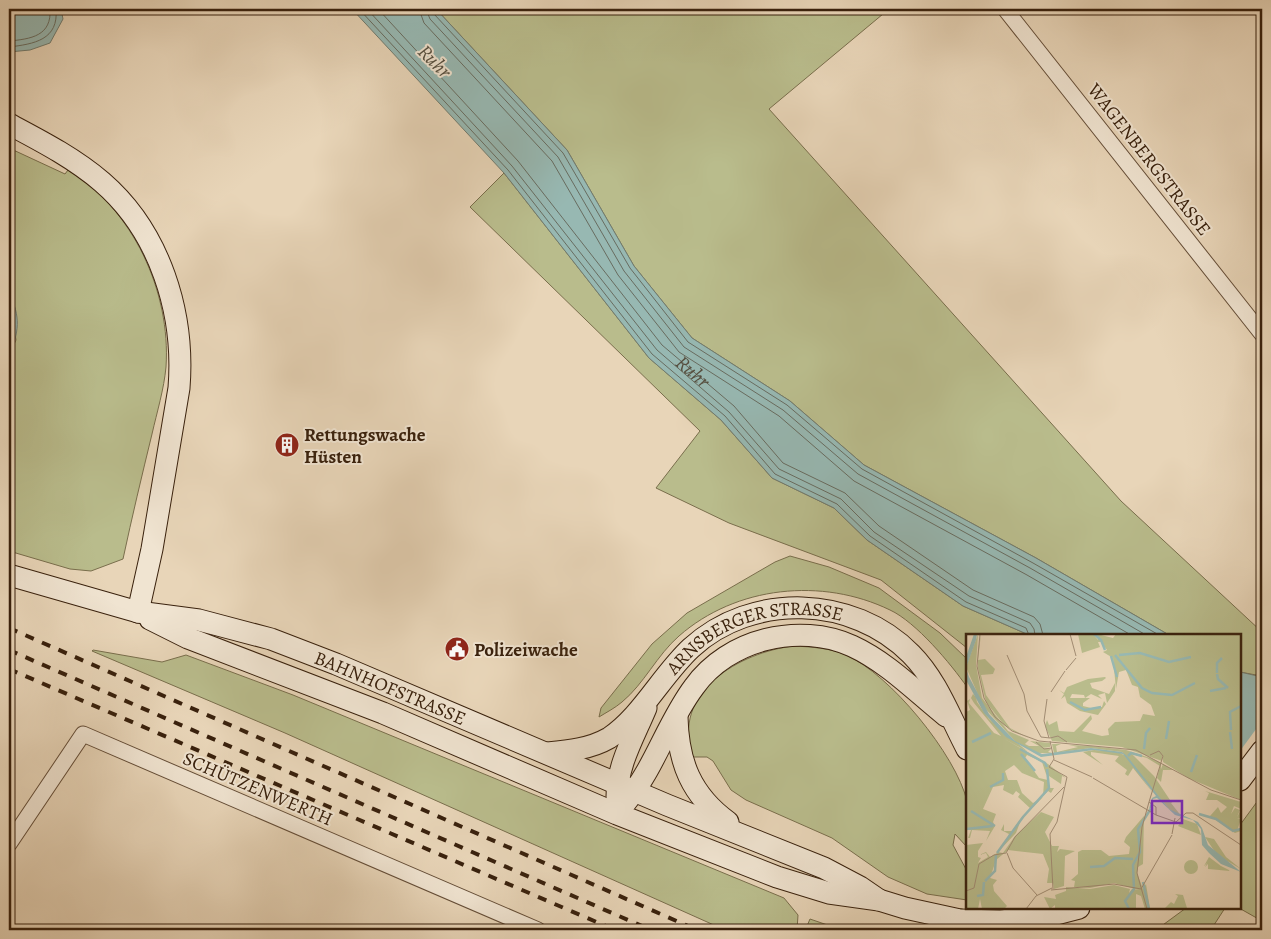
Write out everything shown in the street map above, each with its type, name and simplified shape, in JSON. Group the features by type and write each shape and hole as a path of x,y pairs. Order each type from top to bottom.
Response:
{"street":[{"name":"WAGENBERGSTRASSE","path":"1005,9 1262,334"},
{"path":"9,124 60,151 102,182 132,213 157,256 177,316 180,367 179,388 152,549 138,612"},
{"name":"BAHNHOFSTRASSE","path":"9,575 138,612 199,620 271,639 336,664 626,788"},
{"name":"ARNSBERGER STRASSE","path":"544,753 579,749 609,738 655,690 691,648 726,625 762,612 812,607 857,619 897,642 926,672 966,747"},
{"name":"BAHNHOFSTRASSE","path":"138,612 188,638 384,713 616,814"},
{"name":"ARNSBERGER STRASSE","path":"626,788 648,771 694,686 730,654 759,641 792,635 825,638 850,645 864,652 904,681 952,721"},
{"path":"616,814 626,788 622,764 655,690"},
{"name":"ARNSBERGER STRASSE","path":"677,715 679,750 689,781 714,812 744,834"},
{"name":"SCHÜTZENWERTH","path":"9,844 83,734 538,930"},
{"path":"1241,779 1262,751"},
{"name":"ARNSBERGER STRASSE","path":"626,788 744,834 845,878 880,900"},
{"name":"ARNSBERGER STRASSE","path":"616,814 811,889 841,896 880,900 915,911 960,920 1001,921 1052,915 1075,909"},
{"path":"1009,909 1010,930"}],"green space":[{"path":"436,9 889,9 769,109 1121,501 1262,632 1262,658 1256,675 1241,672 1241,634 1167,634 1036,558 864,465 790,401 692,338 634,266 567,150"},
{"path":"9,148 65,174 68,170 91,187 111,207 129,230 143,255 154,282 162,310 166,339 165,375 123,559 91,571 70,569 9,551 9,355 16,340 9,294"},
{"path":"504,173 649,358 721,420 772,478 834,508 867,540 963,606 1027,634 966,634 966,647 881,580 729,523 656,488 700,431 470,207"},
{"path":"790,556 829,567 879,588 940,633 966,658 966,686 922,634 890,610 864,600 836,593 780,592 753,597 726,606 702,619 671,644 630,695 599,717 601,708 652,644 687,613 775,562"},
{"path":"794,646 814,647 846,655 882,679 919,718 950,761 966,798 966,846 955,834 953,845 966,869 966,900 927,894 888,877 832,838 746,800 731,790 713,761 707,757 693,757 689,734 691,713 701,695 715,679 732,667 752,657"},
{"path":"93,650 162,662 186,655 293,695 784,898 798,915 797,930 725,930 285,733"},
{"path":"1262,795 1262,921 1241,909 1241,824"},
{"path":"1185,909 1224,909 1214,925 1196,930 1156,930"},
{"path":"810,919 842,930 808,930 807,926"}],"water":[{"path":"9,9 61,9 63,19 50,43 30,50 9,52"},
{"name":"Ruhr","path":"352,9 436,9 567,150 634,266 692,338 790,401 864,465 1036,558 1167,634 1027,634 963,606 867,540 834,508 772,478 721,420 649,358 504,173"},
{"path":"9,294 17,317 17,332 9,355"},
{"path":"1241,672 1262,677 1262,765 1241,757"}],"pier":[{"path":"1262,721 1262,767 1241,760 1241,750"}],"railway":[{"path":"9,628 697,930"},
{"path":"9,650 651,930"},
{"path":"9,669 615,930"}],"place":[{"name":"Rettungswache Hüsten","path":"287,445"},
{"name":"Polizeiwache","path":"457,649"}]}
